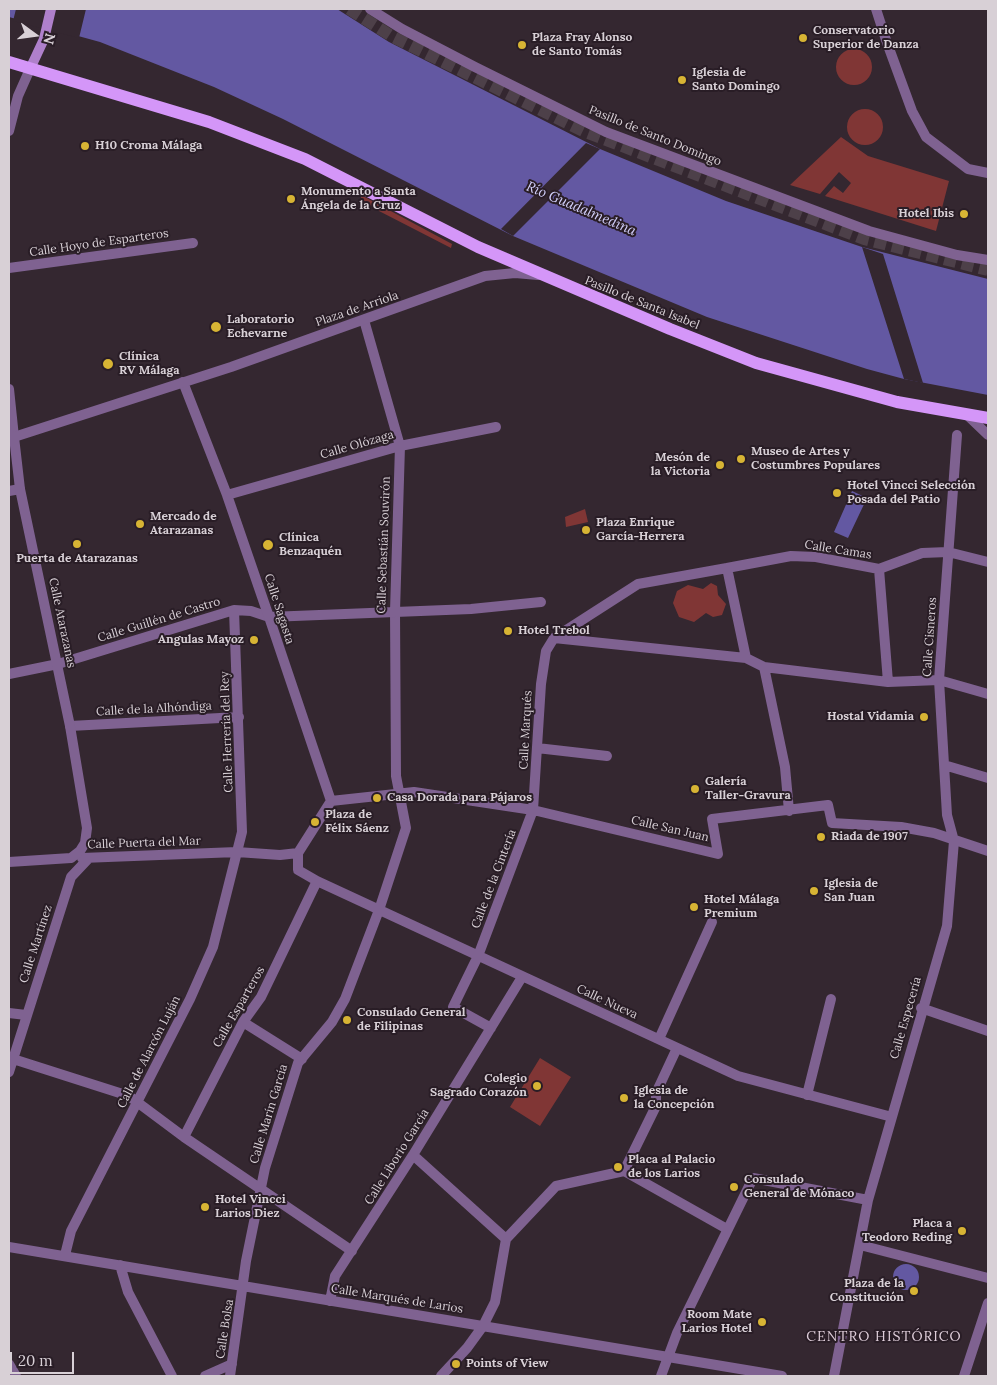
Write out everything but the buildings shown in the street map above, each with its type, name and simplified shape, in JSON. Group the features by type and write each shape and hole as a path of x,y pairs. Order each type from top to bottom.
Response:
{"main road":[{"path":"30,69 44,39 51,9"},
{"name":"Pasillo de Santa Isabel","path":"9,62 210,122 305,159 478,247 539,275 756,363 897,402 988,418"}],"street":[{"name":"Pasillo de Santo Domingo","path":"370,9 402,29 467,63 606,132 869,231 916,244 988,260"},
{"path":"876,9 912,110 926,137 968,169 988,173"},
{"path":"9,131 18,96 30,69"},
{"name":"Calle Hoyo de Esparteros","path":"9,268 193,243"},
{"name":"Plaza de Arriola","path":"14,437 183,382 485,276 515,273 539,275"},
{"name":"Calle Sebastián Souvirón","path":"364,320 400,446 394,611 396,776 406,828"},
{"name":"Calle Sagasta","path":"183,382 227,495 331,801"},
{"name":"Calle Atarazanas","path":"9,389 20,489 58,664 87,828 85,842 80,851 71,858"},
{"path":"966,414 988,435"},
{"name":"Calle Olózaga","path":"227,495 400,446 496,427"},
{"name":"Calle Cisneros","path":"954,841 947,815 939,680 957,435"},
{"path":"9,491 20,489"},
{"name":"Calle Camas","path":"554,638 638,584 750,563 791,556 816,557 879,569 922,553 948,552 988,562"},
{"path":"728,568 746,658"},
{"path":"879,569 888,682"},
{"name":"Calle Guillén de Castro","path":"9,674 58,664 234,610 251,611 269,616 471,609 541,602"},
{"name":"Calle Herrería del Rey","path":"234,610 242,827 237,852"},
{"path":"554,638 746,658 768,667 888,682 939,680 988,694"},
{"name":"Calle Marqués","path":"533,810 541,684 546,651 554,638"},
{"path":"768,667 766,678 785,767 789,811"},
{"name":"Calle de la Alhóndiga","path":"70,726 239,717"},
{"path":"537,748 607,756"},
{"path":"944,765 988,778"},
{"name":"Calle San Juan","path":"331,801 414,792 533,810 718,854 712,819 828,805 832,823 901,827 934,833 954,841"},
{"path":"298,853 331,801"},
{"name":"Calle de la Cintería","path":"491,1028 453,1007 478,956 533,810"},
{"name":"Calle Marín García","path":"244,1286 246,1261 265,1168 298,1063 341,1007 379,910 406,828"},
{"path":"954,841 988,851"},
{"name":"Calle Especería","path":"834,1376 868,1200 921,1008 947,926 954,841"},
{"name":"Calle Puerta del Mar","path":"9,862 237,852 280,855 298,853"},
{"name":"Calle de Alarcón Luján","path":"64,1255 71,1232 205,969 213,947 237,852"},
{"name":"Calle Nueva","path":"298,853 298,870 318,884 379,910 738,1076 892,1116"},
{"name":"Calle Martínez","path":"9,1072 71,877 88,858"},
{"name":"Calle Esparteros","path":"184,1137 243,1022 261,997 318,884"},
{"path":"659,1039 712,922"},
{"name":"Calle Liborio García","path":"330,1301 335,1276 414,1155 522,977"},
{"path":"807,1095 831,999"},
{"path":"921,1008 988,1031"},
{"path":"9,1013 26,1015"},
{"path":"243,1022 302,1059"},
{"path":"624,1171 656,1106 656,1092 677,1048"},
{"path":"13,1059 129,1096 184,1137 352,1251"},
{"path":"414,1155 506,1239"},
{"path":"446,1374 483,1326 496,1302 506,1239 556,1186 624,1171 727,1229"},
{"path":"661,1376 666,1358 705,1274 753,1178 868,1200"},
{"path":"860,1245 988,1278"},
{"name":"Calle Marqués de Larios","path":"9,1247 782,1376"},
{"path":"120,1265 128,1292 172,1376"},
{"name":"Calle Bolsa","path":"230,1376 244,1286"},
{"path":"964,1376 988,1303"},
{"path":"9,1364 16,1376"},
{"path":"205,1376 232,1364"}],"shaded area":[{"path":"854,49 867,54 872,67 867,80 854,85 841,80 836,67 841,54"},
{"path":"865,109 878,114 883,127 878,140 865,145 852,140 847,127 852,114"},
{"path":"841,137 868,156 949,181 936,231 825,196 834,186 843,193 851,183 839,172 820,194 790,185"},
{"path":"361,195 452,244 451,248 379,211 361,199"},
{"path":"585,509 588,522 566,527 565,517"},
{"path":"711,583 717,586 718,595 726,604 722,615 713,617 706,613 694,622 679,617 673,603 677,591 688,585 703,589"},
{"path":"540,1058 571,1077 540,1126 510,1107"}],"water":[{"name":"Río Guadalmedina","path":"9,9 337,9 389,42 600,149 726,201 862,247 988,279 988,395 904,379 867,369 707,317 513,236 283,119 214,87 100,42 9,17"},
{"path":"852,491 867,498 848,538 834,532"},
{"path":"906,1264 916,1267 919,1277 916,1287 906,1290 896,1287 893,1277 896,1267"}],"pier":[{"path":"16,9 86,9 79,38 13,21"},
{"path":"586,143 600,149 513,236 501,229"},
{"path":"862,247 883,254 923,383 904,379"}],"tunnel":[{"path":"349,9 393,37 583,131 864,239 988,270"}],"place":[{"name":"Conservatorio Superior de Danza","path":"803,38"},
{"name":"Plaza Fray Alonso de Santo Tomás","path":"522,45"},
{"name":"Iglesia de Santo Domingo","path":"682,80"},
{"name":"H10 Croma Málaga","path":"85,146"},
{"name":"Monumento a Santa Ángela de la Cruz","path":"291,199"},
{"name":"Hotel Ibis","path":"964,214"},
{"name":"Laboratorio Echevarne","path":"216,327"},
{"name":"Clínica RV Málaga","path":"108,364"},
{"name":"Museo de Artes y Costumbres Populares","path":"741,459"},
{"name":"Mesón de la Victoria","path":"720,465"},
{"name":"Hotel Vincci Selección Posada del Patio","path":"837,493"},
{"name":"Mercado de Atarazanas","path":"140,524"},
{"name":"Plaza Enrique García-Herrera","path":"586,530"},
{"name":"Puerta de Atarazanas","path":"77,544"},
{"name":"Clínica Benzaquén","path":"268,545"},
{"name":"Hotel Trebol","path":"508,631"},
{"name":"Angulas Mayoz","path":"254,640"},
{"name":"Hostal Vidamia","path":"924,717"},
{"name":"Galería Taller-Gravura","path":"695,789"},
{"name":"Casa Dorada para Pájaros","path":"377,798"},
{"name":"Plaza de Félix Sáenz","path":"315,822"},
{"name":"Riada de 1907","path":"821,837"},
{"name":"Iglesia de San Juan","path":"814,891"},
{"name":"Hotel Málaga Premium","path":"694,907"},
{"name":"Consulado General de Filipinas","path":"347,1020"},
{"name":"Colegio Sagrado Corazón","path":"537,1086"},
{"name":"Iglesia de la Concepción","path":"624,1098"},
{"name":"Placa al Palacio de los Larios","path":"618,1167"},
{"name":"Consulado General de Mónaco","path":"734,1187"},
{"name":"Hotel Vincci Larios Diez","path":"205,1207"},
{"name":"Placa a Teodoro Reding","path":"962,1231"},
{"name":"Plaza de la Constitución","path":"914,1291"},
{"name":"Room Mate Larios Hotel","path":"762,1322"},
{"name":"Points of View","path":"456,1364"}],"district":[{"name":"CENTRO HISTÓRICO","path":"884,1337"}]}
